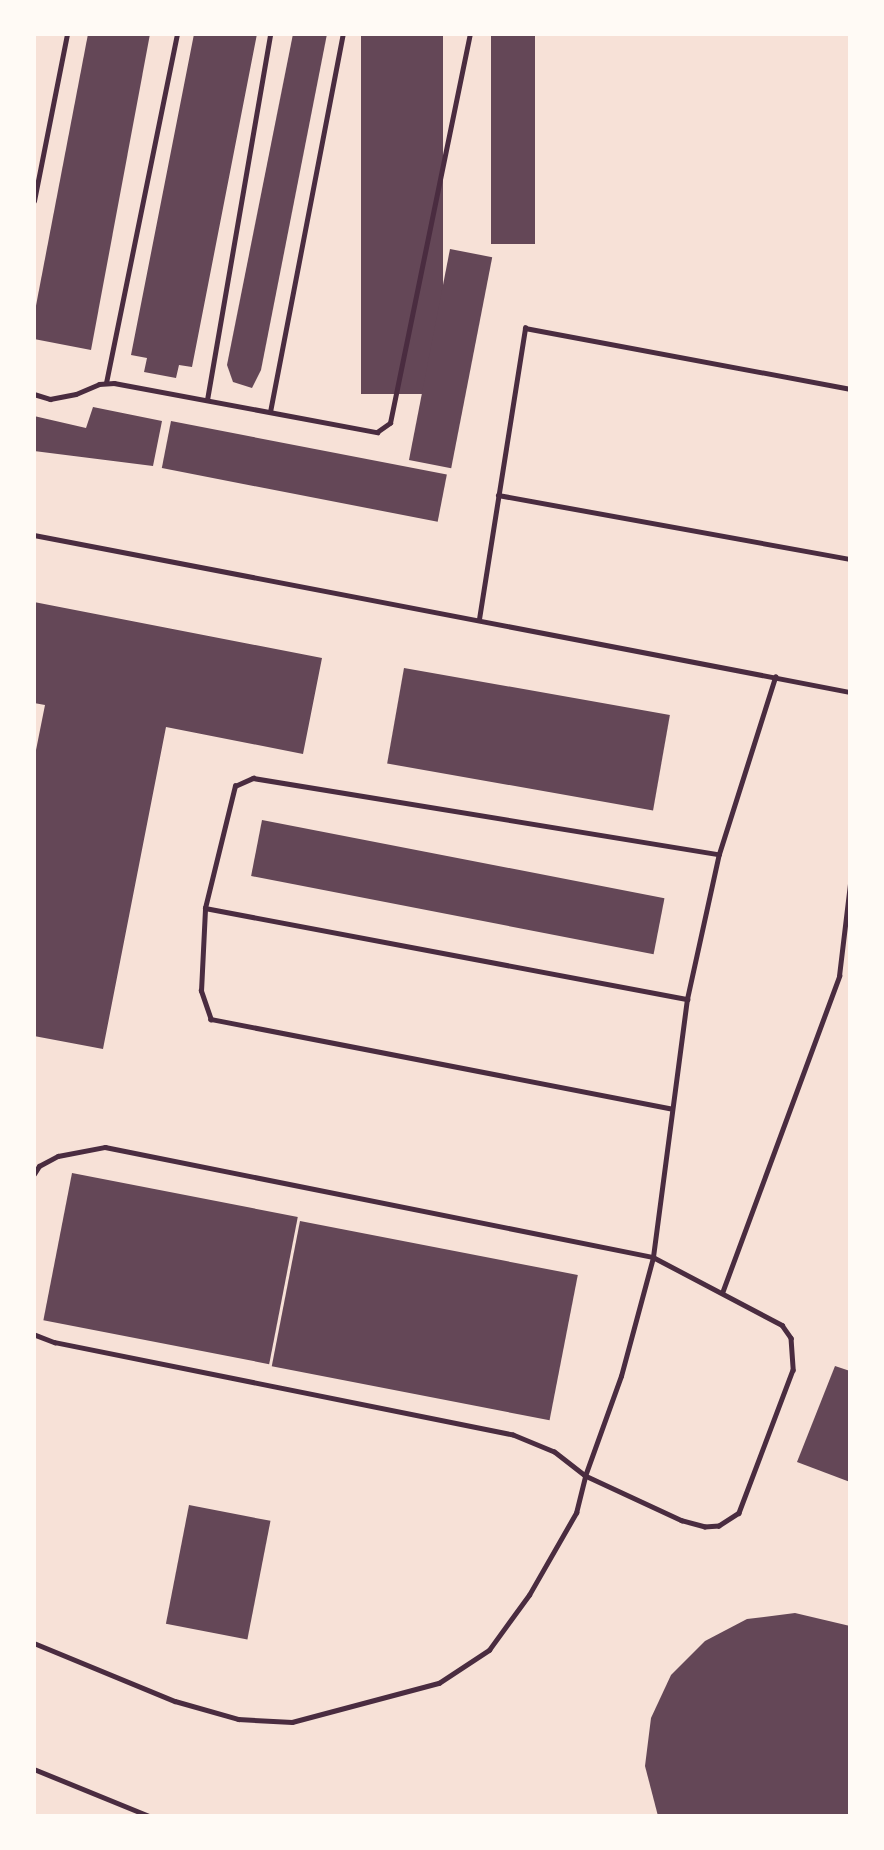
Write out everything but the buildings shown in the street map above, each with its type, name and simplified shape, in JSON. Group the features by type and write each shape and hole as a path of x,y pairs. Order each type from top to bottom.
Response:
{"lane":[{"path":"34,201 67,34"},
{"path":"106,383 177,34"},
{"path":"207,400 270,34"},
{"path":"270,412 343,34"},
{"path":"34,394 50,399 106,383 377,432 390,423 470,34"},
{"path":"479,619 525,328 849,389"},
{"path":"498,495 849,559"},
{"path":"34,535 849,692"},
{"path":"34,1643 175,1701 238,1719 292,1722 372,1704 439,1683 489,1650 529,1595 576,1513 585,1476 621,1376 653,1257 687,999 719,854 774,677"},
{"path":"671,1109 211,1020 201,991 205,908 235,786 253,778 719,854"},
{"path":"722,1293 839,976 849,884"},
{"path":"205,908 687,999"},
{"path":"34,1174 39,1167 58,1156 105,1148 653,1257 782,1325 791,1338 793,1370 738,1513 719,1526 705,1527 682,1521 585,1476 554,1452 513,1435 55,1343 34,1335"},
{"path":"34,1769 149,1815"}]}
